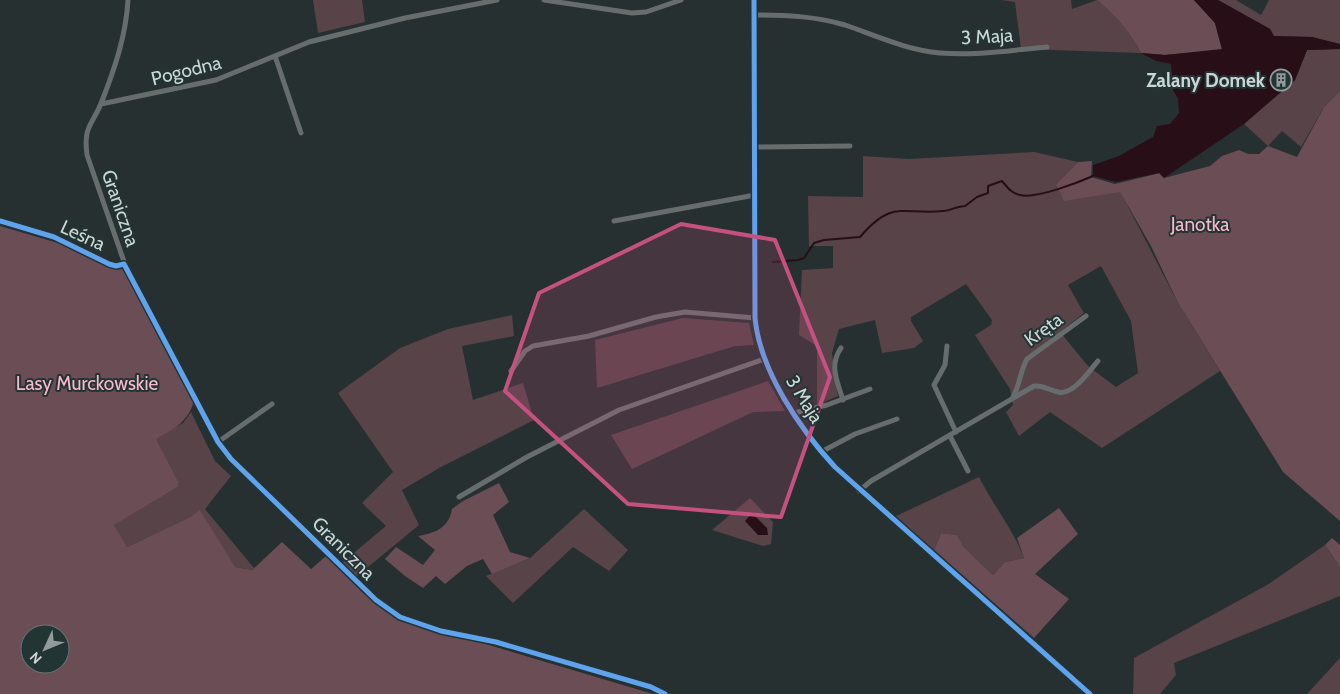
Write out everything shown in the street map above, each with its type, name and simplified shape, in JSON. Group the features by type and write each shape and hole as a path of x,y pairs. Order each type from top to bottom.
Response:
{"street":[{"name":"Graniczna","path":"128,0 127,25 101,104 89,123 85,143 87,155 124,264 218,442 231,459 350,576 376,600 400,617 441,631 496,642 651,687 665,694"},
{"name":"Pogodna","path":"101,104 216,80 309,42 330,36 497,0"},
{"path":"544,0 632,13 646,12 681,0"},
{"name":"3 Maja","path":"754,0 755,318 764,359 794,413 821,452 860,491 1090,694"},
{"name":"3 Maja","path":"754,15 802,16 844,25 900,45 940,53 970,53 1047,47"},
{"path":"275,56 300,133"},
{"path":"755,147 850,146"},
{"path":"614,221 755,195"},
{"name":"Leśna","path":"0,221 54,237 116,266 124,264"},
{"path":"511,371 525,351 533,346 590,336 656,317 684,312 755,318"},
{"name":"Kręta","path":"1012,398 1017,390 1027,359 1086,316"},
{"path":"947,346 945,365 934,385 956,432"},
{"name":"3 Maja","path":"841,348 834,362 834,373 843,400"},
{"path":"459,497 519,462 620,410 764,359"},
{"path":"860,491 871,481 1012,398 1038,386 1059,393 1068,392 1098,361"},
{"name":"3 Maja","path":"794,413 843,400 870,389"},
{"path":"218,442 272,404"},
{"name":"3 Maja","path":"821,452 855,434 897,419"},
{"path":"950,436 968,471"}],"highlighted area":[{"path":"681,224 775,240 830,377 781,517 628,504 505,391 539,293"}],"shaded area":[{"path":"313,0 362,0 365,22 318,33"},
{"path":"1001,0 1071,0 1072,9 1097,0 1122,24 1141,53 1021,49 1015,2"},
{"path":"1194,0 1218,0 1270,29 1274,36 1312,37 1340,44 1340,49 1307,50 1295,80 1244,124 1164,178 1159,173 1116,182 1093,176 1093,165 1119,156 1153,137 1157,126 1170,124 1179,113 1178,99 1173,90 1171,64 1156,61 1141,53 1165,55 1222,49 1215,23"},
{"path":"1218,0 1236,0 1261,15 1269,0 1340,0 1340,44 1312,37 1274,36 1270,29"},
{"path":"1340,49 1340,91 1324,107 1301,147 1282,131 1268,146 1244,124 1295,80 1307,50"},
{"path":"1034,152 1078,162 1056,184 1120,191 1178,303 1220,371 1102,448 1050,412 1019,436 1006,412 1013,405 1010,389 975,335 991,325 992,320 966,284 911,317 911,321 923,341 914,348 882,353 875,320 839,329 832,353 838,396 817,405 817,346 799,335 802,270 833,268 833,246 809,246 808,196 863,197 863,156 909,159","holes":["1101,266 1131,321 1138,373 1116,387 1088,366 1060,332 1084,313 1068,285"]},
{"path":"512,315 514,336 462,346 473,400 523,383 534,420 441,467 402,490 419,525 351,581 337,567 386,526 362,503 393,472 338,393 400,348 448,329"},
{"path":"683,318 749,323 754,345 735,346 597,388 595,340"},
{"path":"768,381 785,411 753,412 632,469 611,435"},
{"path":"191,412 215,461 231,476 205,509 254,568 252,570 235,567 192,516 127,547 113,525 178,487 178,481 155,438 183,423"},
{"path":"979,477 1024,558 1005,562 993,575 964,547 957,535 941,533 934,550 894,517"},
{"path":"750,498 773,522 771,544 763,546 712,530"},
{"path":"584,509 628,550 609,571 573,547 513,603 486,576 530,558"},
{"path":"752,513 767,528 768,535 758,535 745,521"},
{"path":"1325,545 1340,567 1340,596 1174,663 1176,675 1160,694 1133,694 1134,658 1267,585"},
{"path":"1340,658 1340,694 1307,694"}],"green space":[{"path":"1097,0 1194,0 1215,23 1222,50 1165,55 1141,53 1122,24"},
{"name":"Janotka","path":"1340,91 1340,521 1283,472 1178,303 1151,246 1120,192 1064,201 1056,184 1078,162 1092,161 1091,177 1115,184 1160,173 1164,178 1210,166 1222,156 1239,150 1248,154 1259,154 1268,146 1297,157 1324,107"},
{"name":"Lasy Murckowskie","path":"0,226 75,248 109,267 125,270 194,401 188,414 180,424 156,439 178,481 178,487 114,525 127,547 192,516 200,510 235,567 252,570 282,542 311,569 326,556 363,593 401,620 436,633 479,642 653,694 0,694"},
{"path":"499,483 509,502 493,515 510,552 530,558 492,574 483,559 467,566 445,584 436,576 423,588 385,559 396,547 423,565 435,550 418,536 440,528 448,521 452,509 463,501"},
{"path":"1059,508 1078,534 1035,574 1069,599 1034,638 934,550 941,533 957,535 964,547 993,575 1005,562 1024,558 1017,538"},
{"path":"1332,538 1340,545 1340,567 1325,545"}],"waterway":[{"path":"773,262 804,258 814,243 824,240 860,237 871,225 890,213 898,211 946,211 965,206 977,197 988,193 988,186 1002,181 1014,193 1027,196 1056,190 1093,176"}],"cycle path":[{"path":"754,0 755,318 758,338 773,378 808,435 835,467 1090,694"},
{"path":"0,221 54,237 109,264 116,266 124,264 218,442 231,459 376,600 400,617 441,631 496,642 651,687 665,694"}],"place":[{"name":"Zalany Domek","path":"1281,80"}]}
